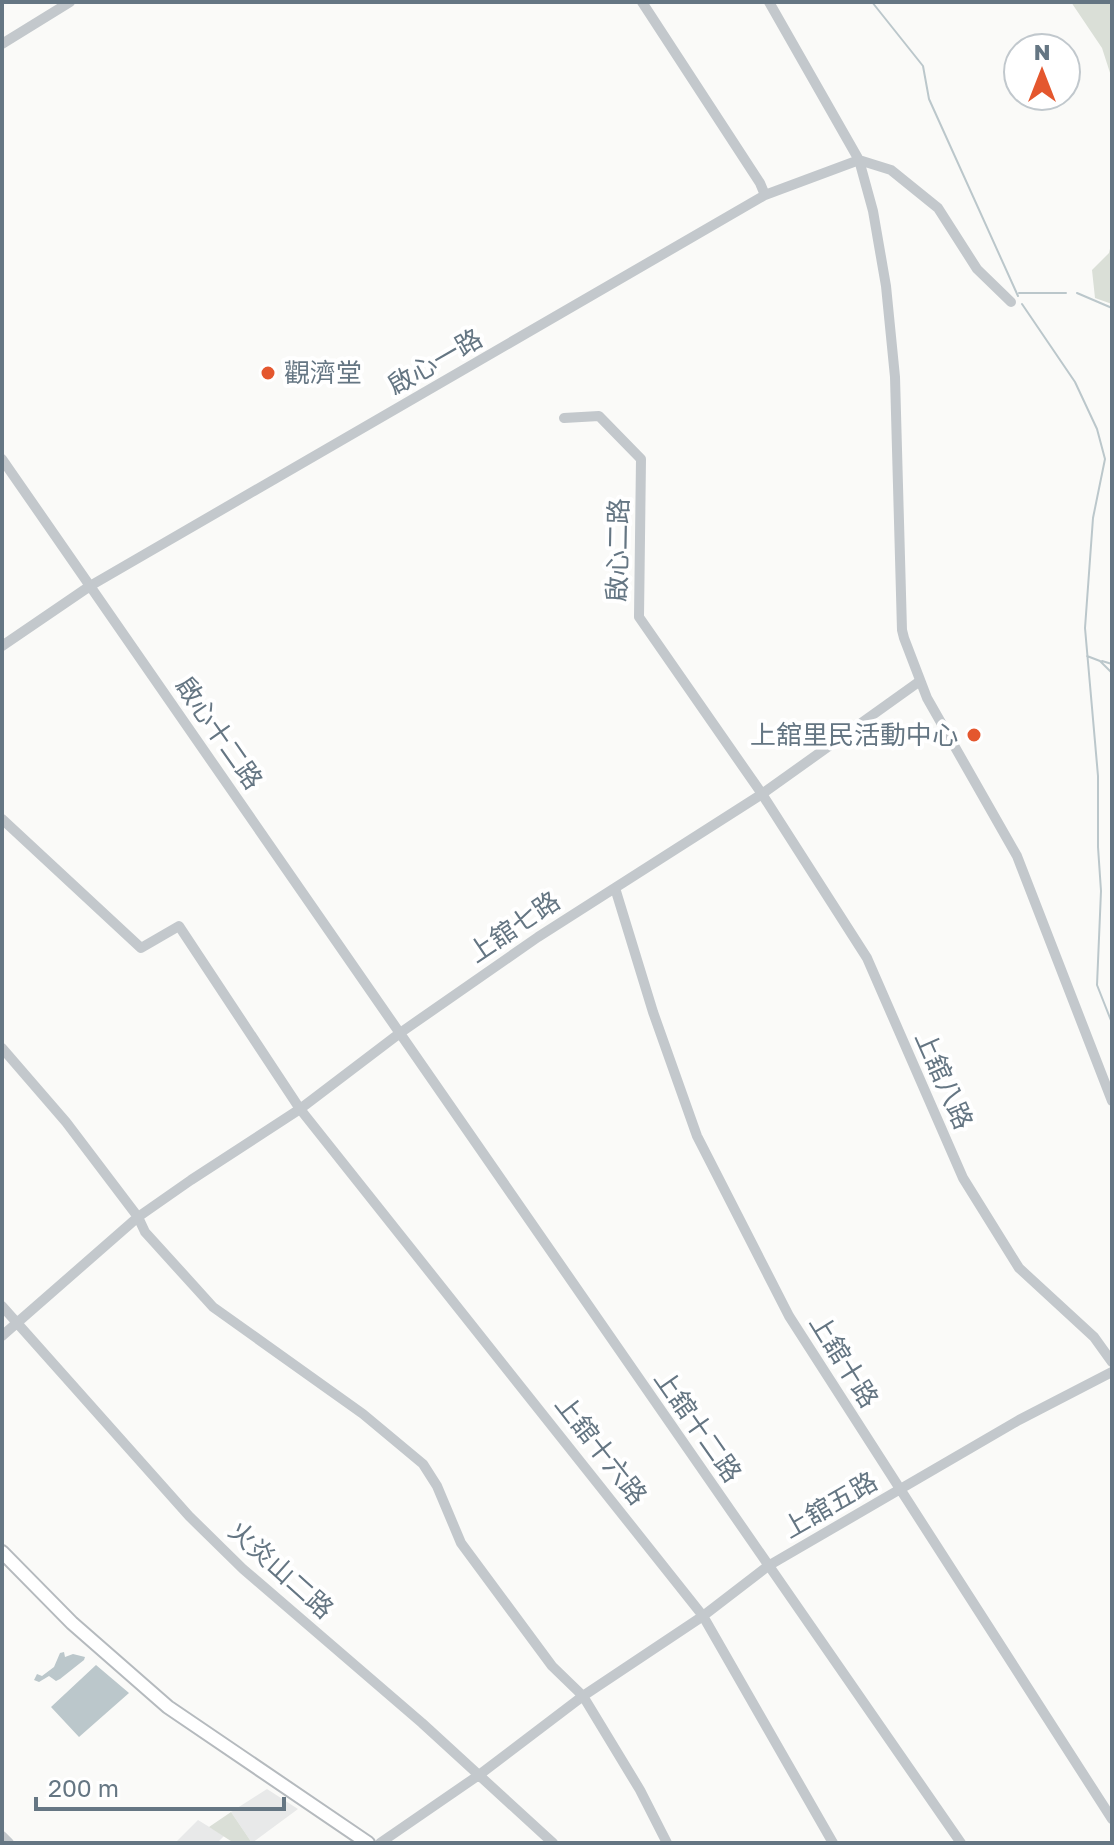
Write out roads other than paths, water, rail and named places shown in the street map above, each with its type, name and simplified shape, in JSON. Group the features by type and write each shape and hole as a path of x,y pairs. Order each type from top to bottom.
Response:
{"main road":[{"path":"2,1552 72,1623 168,1707 368,1843"}],"street":[{"path":"2,44 70,2"},
{"path":"642,2 765,195"},
{"path":"769,2 859,160 873,211 886,286 895,377 902,630 927,698 1017,856 1112,1101"},
{"path":"859,160 891,170 938,208 977,269 1011,302"},
{"name":"啟心一路","path":"2,646 90,586 765,195 859,160"},
{"name":"啟心二路","path":"564,418 599,416 641,459 639,617 762,794"},
{"name":"啟心十二路","path":"2,459 400,1033"},
{"name":"上舘七路","path":"2,1336 138,1217 300,1109 400,1033 538,937 762,794 920,681"},
{"name":"上舘八路","path":"762,794 867,958 963,1178 1019,1268 1094,1337 1112,1362"},
{"name":"上舘十六路","path":"2,819 141,948 179,926 300,1109 703,1616 833,1843"},
{"name":"上舘十路","path":"615,888 653,1012 697,1136 789,1316 1112,1819"},
{"name":"上舘十二路","path":"400,1033 961,1843"},
{"path":"2,1048 66,1122 138,1217 145,1232 213,1307 363,1414 423,1464 437,1486 461,1543 552,1666 583,1696 640,1790 667,1843"},
{"name":"火炎山二路","path":"2,1306 189,1516 243,1569 553,1843"},
{"name":"上舘五路","path":"380,1843 479,1775 583,1696 703,1616 768,1566 1019,1420 1112,1372"},
{"path":"2,1836 9,1843"}],"waterway":[{"path":"872,2 923,66 929,99 1018,296"},
{"path":"1019,293 1066,293"},
{"path":"1077,293 1112,308"},
{"path":"1022,304 1075,382 1097,429 1105,459 1093,518 1085,628 1098,776 1101,891 1097,985 1112,1023"},
{"path":"1087,656 1100,661 1112,673"},
{"path":"1102,661 1112,664"}],"place":[{"name":"觀濟堂","path":"268,373"},
{"name":"上舘里民活動中心","path":"974,735"}]}
